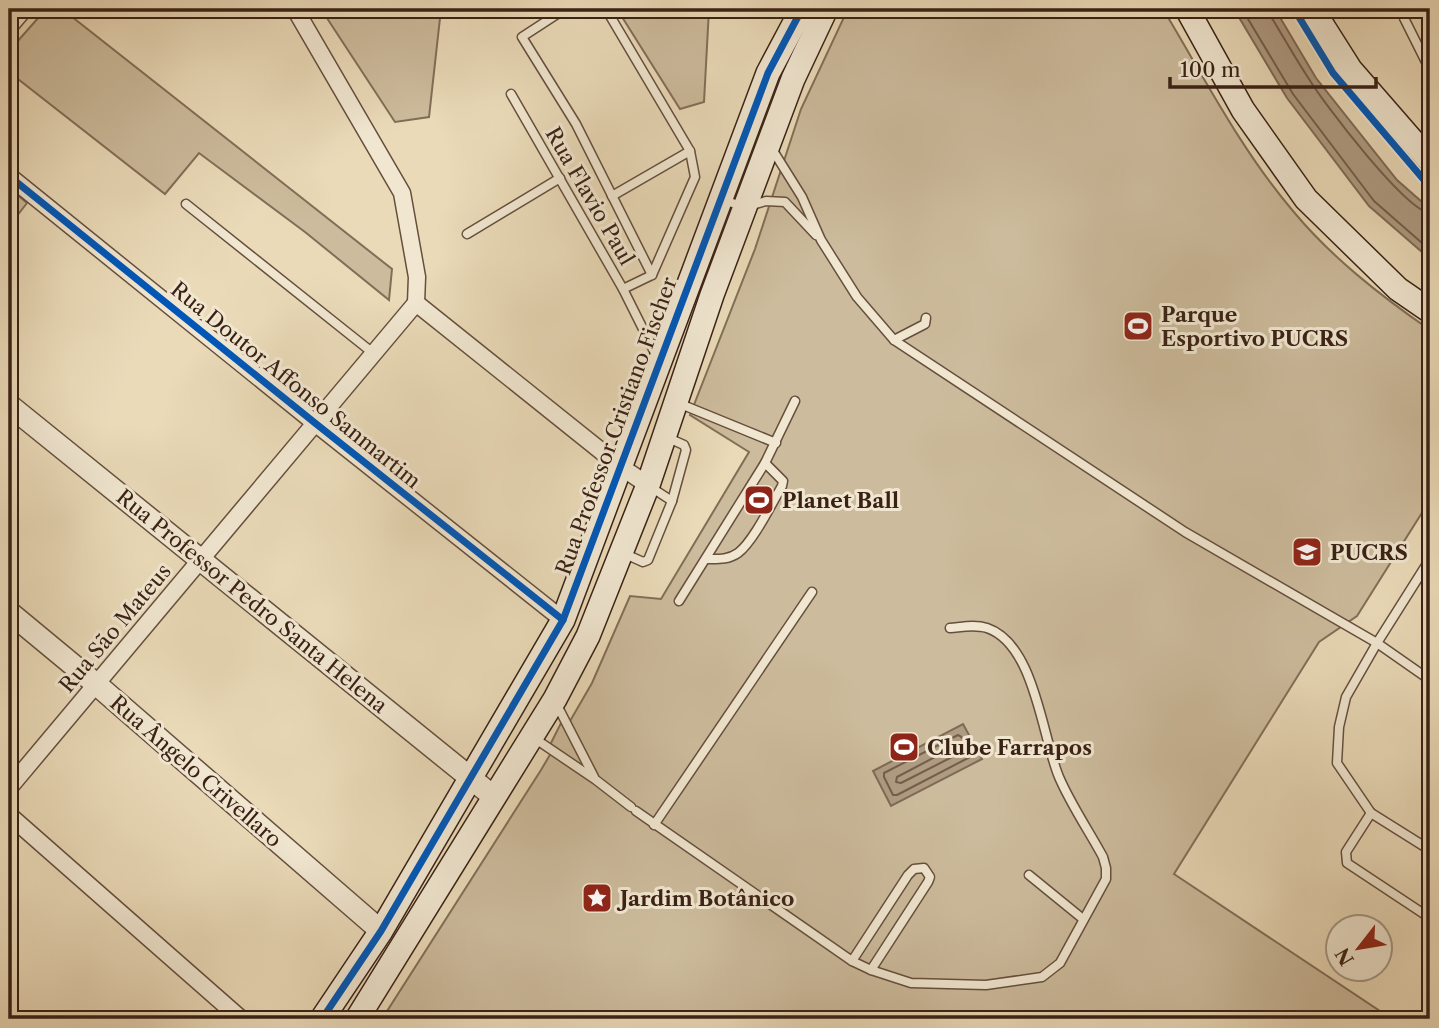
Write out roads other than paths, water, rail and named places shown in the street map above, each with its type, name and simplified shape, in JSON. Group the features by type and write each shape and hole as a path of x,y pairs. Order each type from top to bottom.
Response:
{"main road":[{"name":"Rua Professor Cristiano Fischer","path":"357,1019 555,699 588,636 648,485 675,402 673,365 719,199 768,73 802,9"},
{"name":"Rua Professor Cristiano Fischer","path":"322,1019 381,931 563,620 621,467 673,365 745,207 793,79 826,9"},
{"path":"1187,9 1243,110 1306,199 1398,289 1430,311"},
{"path":"1312,9 1350,69 1430,161"}],"street":[{"path":"9,23 21,9"},
{"path":"295,9 402,193 417,277 416,303 621,467 648,485"},
{"name":"Rua Doutor Affonso Sanmartim","path":"9,176 315,424 563,620"},
{"name":"Rua São Mateus","path":"9,788 416,303"},
{"name":"Rua Professor Pedro Santa Helena","path":"9,405 494,797"},
{"name":"Rua Ângelo Crivellaro","path":"9,612 381,931"},
{"path":"9,815 241,1019"}],"lane":[{"path":"565,9 522,37 576,124 652,275"},
{"path":"606,9 690,151 695,177 652,275 623,289"},
{"path":"1404,18 1430,70"},
{"name":"Rua Flavio Paul","path":"511,94 623,289 673,365"},
{"path":"768,144 802,197 821,240 857,298 894,340 1185,532 1377,643 1430,680"},
{"path":"612,196 690,151"},
{"path":"467,234 560,178"},
{"path":"719,199 745,207 766,201 785,202 821,240"},
{"path":"186,204 373,354"},
{"path":"894,340 925,324 926,318"},
{"path":"679,601 765,463 795,401"},
{"path":"675,402 776,443"},
{"path":"622,553 643,562 648,560 672,500 685,447 664,436"},
{"path":"706,559 724,559 739,552 747,543 782,486 783,481 765,463"},
{"path":"648,485 672,500"},
{"path":"1430,559 1346,697 1339,727 1337,763 1371,813 1430,850"},
{"path":"654,825 812,592"},
{"path":"531,737 852,961 871,970 911,983 986,985 1042,976 1060,963 1106,878 1106,868 1059,777 1028,675 1018,655 1006,639 987,628 950,628"},
{"path":"555,699 596,780"},
{"path":"1371,813 1346,852 1347,863 1430,918"},
{"path":"852,961 908,875 914,869 924,868 930,877 928,882 871,970"},
{"path":"1029,875 1083,919"}],"water":[{"path":"1234,9 1275,9 1316,78 1397,180 1430,209 1430,259 1369,206 1287,98"},
{"path":"963,724 982,759 891,806 873,771"}],"place":[{"name":"Parque Esportivo PUCRS","path":"1138,326"},
{"name":"Planet Ball","path":"759,500"},
{"name":"PUCRS","path":"1307,552"},
{"name":"Clube Farrapos","path":"904,747"},
{"name":"Jardim Botânico","path":"597,898"}]}
